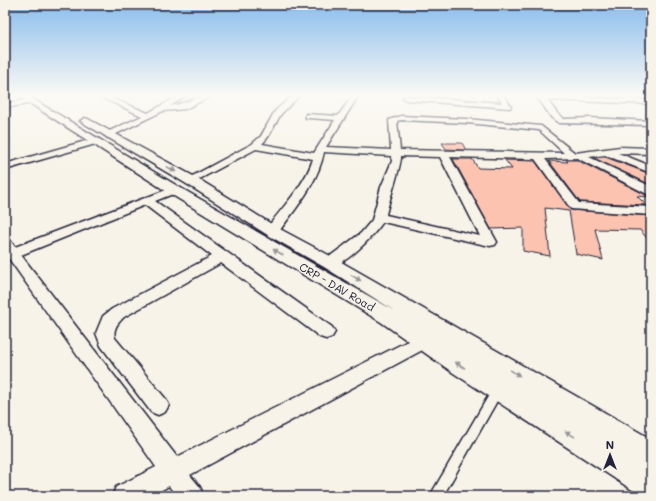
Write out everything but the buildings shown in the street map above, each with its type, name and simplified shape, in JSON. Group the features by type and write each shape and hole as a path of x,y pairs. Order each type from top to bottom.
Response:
{"street":[{"name":"CRP - DAV Road","path":"68,118 102,138 154,160 190,180 272,231 330,263 651,455"},
{"path":"5,167 102,138 143,118"},
{"path":"190,180 254,146 264,137 275,118"},
{"path":"272,231 307,185 319,153 340,118"},
{"path":"330,263 366,236 379,217 397,161 392,120 394,118"},
{"path":"454,118 541,128 576,155 646,188 651,193"},
{"path":"559,118 562,121 589,120 651,123"},
{"name":"CRP - DAV Road","path":"102,138 134,166 388,317 498,389 651,484"},
{"path":"254,146 319,153 396,153 444,155 538,156 576,155 620,150 651,151"},
{"path":"604,151 650,170"},
{"path":"379,217 490,242 444,155"},
{"path":"538,156 564,189 575,206 651,211"},
{"path":"134,166 154,160"},
{"path":"617,174 650,170"},
{"path":"174,190 147,201 9,248 191,496"},
{"path":"147,201 326,332"},
{"path":"158,405 107,341 105,333 109,321 128,306 223,256"},
{"path":"125,496 173,473 424,341"}],"lane":[{"path":"436,496 498,389"}]}
